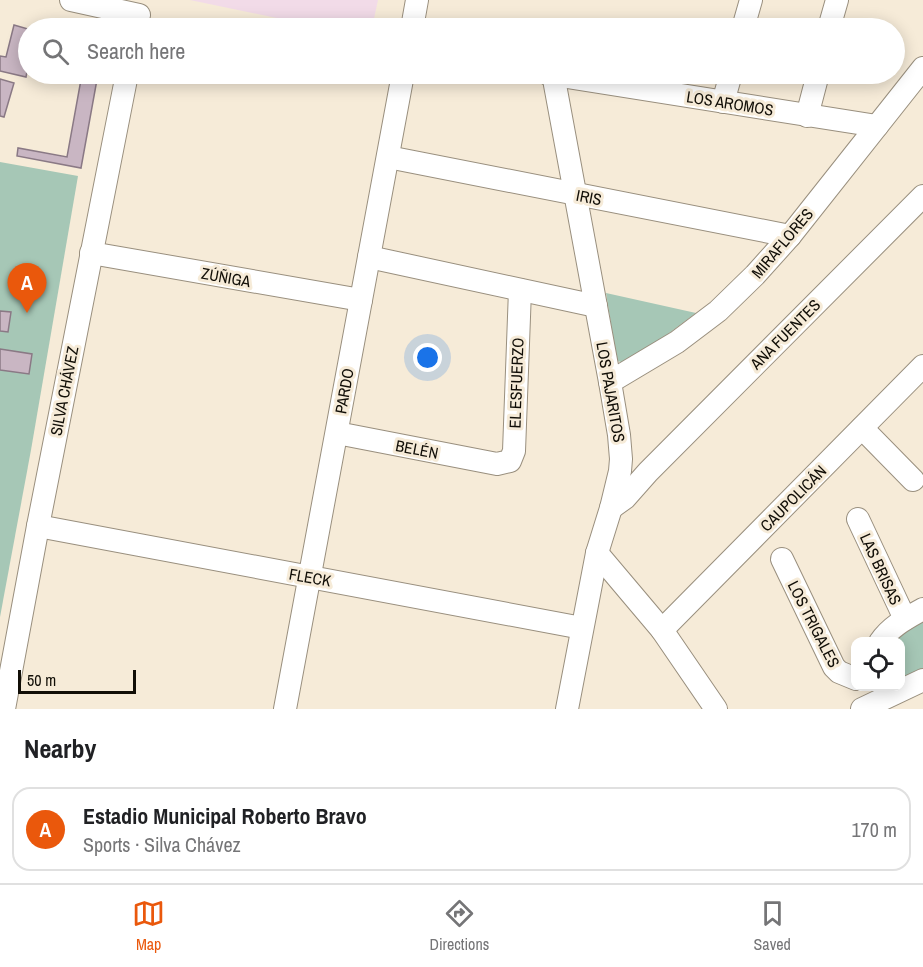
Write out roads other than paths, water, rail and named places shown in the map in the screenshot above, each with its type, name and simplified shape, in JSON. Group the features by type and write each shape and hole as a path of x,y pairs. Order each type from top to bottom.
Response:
{"street":[{"path":"70,0 138,15"},
{"path":"414,18 417,0"},
{"path":"746,18 751,0"},
{"path":"832,18 837,0"},
{"name":"MIRAFLORES","path":"610,382 677,342 718,311 755,275 790,236 923,68"},
{"name":"SILVA CHÁVEZ","path":"4,709 125,84"},
{"name":"PARDO","path":"285,709 401,84"},
{"name":"LOS PAJARITOS","path":"555,84 621,447 620,471 597,553 567,709"},
{"name":"LOS AROMOS","path":"614,84 877,126"},
{"path":"723,102 728,84"},
{"path":"807,116 815,84"},
{"name":"IRIS","path":"388,158 790,236"},
{"name":"ANA FUENTES","path":"611,508 624,498 923,196"},
{"name":"ZÚÑIGA","path":"91,253 361,300"},
{"path":"369,257 596,306"},
{"name":"EL ESFUERZO","path":"497,464 510,461 514,451 520,290"},
{"name":"CAUPOLICÁN","path":"662,630 923,366"},
{"path":"862,428 913,480"},
{"name":"BELÉN","path":"337,433 497,464"},
{"path":"620,471 648,472"},
{"name":"LAS BRISAS","path":"858,519 914,614"},
{"name":"FLECK","path":"38,526 582,628"},
{"path":"597,553 662,630 716,709"},
{"name":"LOS TRIGALES","path":"782,559 834,668 851,677"},
{"path":"884,637 893,627 914,614"},
{"path":"861,691 861,709 923,680"}],"place":[{"name":"Estadio Municipal Roberto Bravo","path":"27,313"}]}
